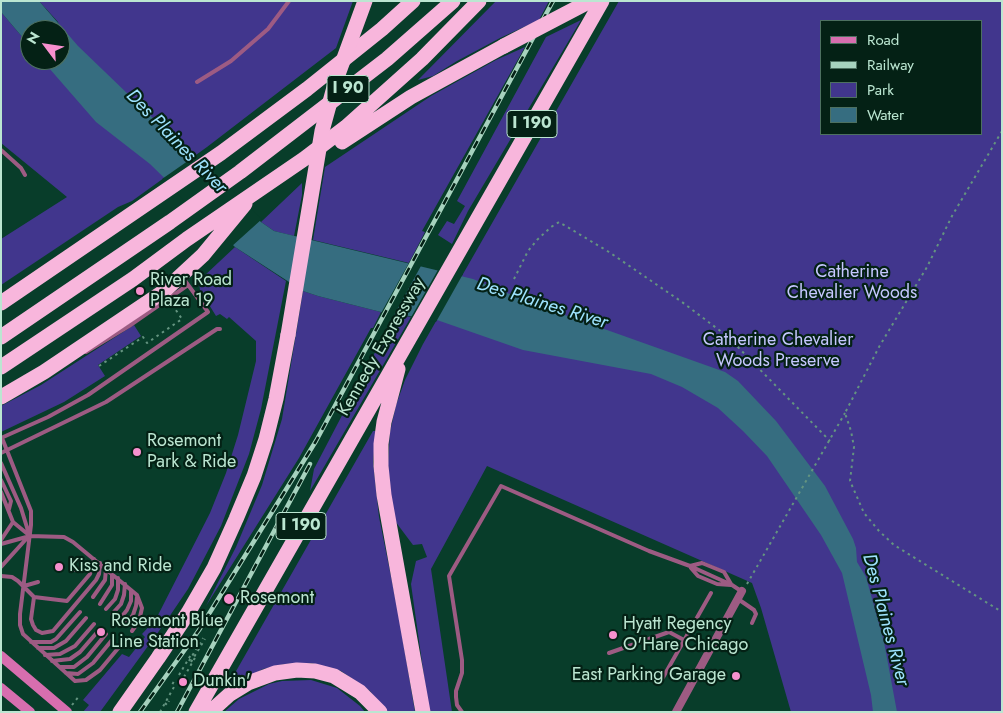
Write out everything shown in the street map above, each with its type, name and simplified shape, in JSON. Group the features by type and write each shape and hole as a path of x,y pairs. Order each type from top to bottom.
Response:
{"highway":[{"path":"120,712 188,613 214,568 254,476 276,399 322,131 336,80 365,1"},
{"name":"I 90","path":"1,303 221,153 308,89 382,29 412,1"},
{"name":"I 90","path":"1,337 240,172 387,59 453,1"},
{"name":"I 90","path":"1,367 133,279 165,254 304,159 346,127 422,59 479,1"},
{"path":"304,159 341,142 411,97 590,1"},
{"name":"Kennedy Expressway","path":"196,712 602,1"},
{"name":"I 90","path":"1,397 44,372 163,292 185,281 202,256 257,190"},
{"name":"I 90","path":"1,359 138,267 165,254"},
{"path":"407,340 388,402 381,444 381,466 384,495 423,712"},
{"path":"210,712 230,694 248,683 276,673 296,670 315,671 334,676 360,692 380,712"}],"main road":[{"path":"1,656 70,708"},
{"path":"1,688 30,712"}],"street":[{"path":"676,712 742,591"}],"lane":[{"path":"197,82 231,61 268,29 289,1"},
{"path":"1,150 22,168 25,175"},
{"path":"79,357 168,299 185,281 208,312 88,395 48,417 2,438 30,511 30,536 20,625 23,634 75,680 86,680 100,670 120,646"},
{"path":"1,453 106,402 217,329 220,329"},
{"path":"44,372 62,366"},
{"path":"1,463 21,508 30,536"},
{"path":"1,480 11,501 9,511"},
{"path":"462,712 457,705 456,697 462,673 462,660 449,576 501,486 649,551 690,566 698,576 720,585 732,585"},
{"path":"1,492 13,522 30,536"},
{"path":"1,505 9,511"},
{"path":"1,540 13,522"},
{"path":"1,567 30,536"},
{"path":"1,544 30,536 64,537 73,542 137,595 142,608 139,621 132,631"},
{"path":"1,576 12,577 34,596 67,601 90,574 94,558"},
{"path":"690,566 702,562 724,572 732,585 742,591"},
{"path":"34,596 31,619 33,625 36,630 42,633 53,631 96,580 99,574 100,563"},
{"path":"75,570 93,567"},
{"path":"93,598 105,580 106,569"},
{"path":"100,604 112,585 112,574"},
{"path":"106,609 115,599 118,590 118,578"},
{"path":"24,586 38,582"},
{"path":"112,614 121,604 125,584"},
{"path":"119,620 131,601 131,590"},
{"path":"662,681 711,593"},
{"path":"125,625 133,615 137,595"},
{"path":"738,599 754,610 756,614 752,623"},
{"path":"31,642 50,642 56,639 80,612"},
{"path":"38,648 54,648 66,641 86,618"},
{"path":"45,655 60,654 75,646 94,624"},
{"path":"52,660 70,659 80,652 100,629"},
{"path":"609,653 669,632 684,640"},
{"path":"60,667 74,667 87,657 106,634"},
{"path":"66,673 78,674 93,663 112,640"}],"path":[{"path":"750,581 846,413 879,347 927,267 952,216 1002,131"},
{"path":"514,279 528,251 551,227 559,222 610,252 727,336 830,441"},
{"path":"99,366 143,337 147,344 182,319 168,299"},
{"path":"846,413 854,447 850,481 864,513 894,545 1002,612"},
{"path":"190,661 204,638"},
{"path":"179,675 192,653"},
{"path":"184,677 196,656"},
{"path":"160,712 174,687 172,686 174,681"},
{"path":"70,708 80,695"},
{"path":"165,703 167,704 169,701"}],"green space":[{"path":"39,1 353,1 336,48 207,147 132,201 118,207 1,285 1,239 67,197 1,143 1,12 20,34 20,70 70,70 70,20 56,20"},
{"path":"496,1 549,1 539,20 500,38 433,76 418,80"},
{"name":"Catherine Chevalier Woods","path":"619,1 1002,1 1002,712 791,712 752,583 487,466 431,569 452,712 429,712 411,584 416,561 427,557 422,544 413,545 395,521 388,464 390,432 396,405 405,380 423,344"},
{"path":"581,20 468,211 452,244 438,235 447,221 454,224 465,206 457,201 546,37"},
{"path":"525,47 422,231 425,232 409,263 313,240 325,167 431,96 496,60"},
{"path":"302,183 302,195 294,236 274,231 261,222"},
{"path":"235,247 286,281 261,409 249,454 221,526 188,589 100,712 83,712 89,705 83,700 122,654 129,657 145,637 142,634 156,619 210,513 226,473 238,435 256,361 256,341 229,317 227,319 220,314 216,316 200,290 199,283"},
{"path":"303,291 381,312 299,458 206,606 236,547 262,485 282,419"},
{"path":"395,314 411,317 310,491 314,469"},
{"path":"134,325 141,336 98,365 105,376 64,402 1,432 1,406 41,385"},
{"path":"373,431 376,431 373,462 379,517 398,611 415,712 386,712 370,691 341,671 311,663 285,664 263,669 229,688 227,687"},
{"path":"311,680 337,688 365,712 224,712 239,699 269,684 282,681"}],"water":[{"path":"1,1 39,1 55,20 20,20 20,34 1,12"},
{"name":"Des Plaines River","path":"70,37 261,222 274,231 473,279 534,304 725,372 738,381 776,421 825,486 853,539 857,562 866,577 884,642 897,712 873,712 871,695 842,573 821,535 767,456 718,408 682,387 651,374 523,350 437,320 381,312 303,291 235,247 150,164 96,122 51,70 70,70"}],"pier":[{"path":"195,156 262,219 231,247 162,179"},
{"path":"410,261 422,264 393,317 380,315"},
{"path":"439,268 463,274 436,322 410,319"}],"railway":[{"path":"140,712 199,630 316,441 553,1"},
{"path":"177,712 310,464"}],"place":[{"name":"River Road Plaza 19","path":"140,291"},
{"name":"Rosemont Park & Ride","path":"137,452"},
{"name":"Kiss and Ride","path":"59,567"},
{"name":"Rosemont","path":"229,599"},
{"name":"Rosemont Blue Line Station","path":"101,632"},
{"name":"Hyatt Regency O'Hare Chicago","path":"613,635"},
{"name":"East Parking Garage","path":"736,676"},
{"name":"Dunkin'","path":"183,682"}],"park label":[{"name":"Catherine Chevalier Woods Preserve","path":"778,351"}]}
